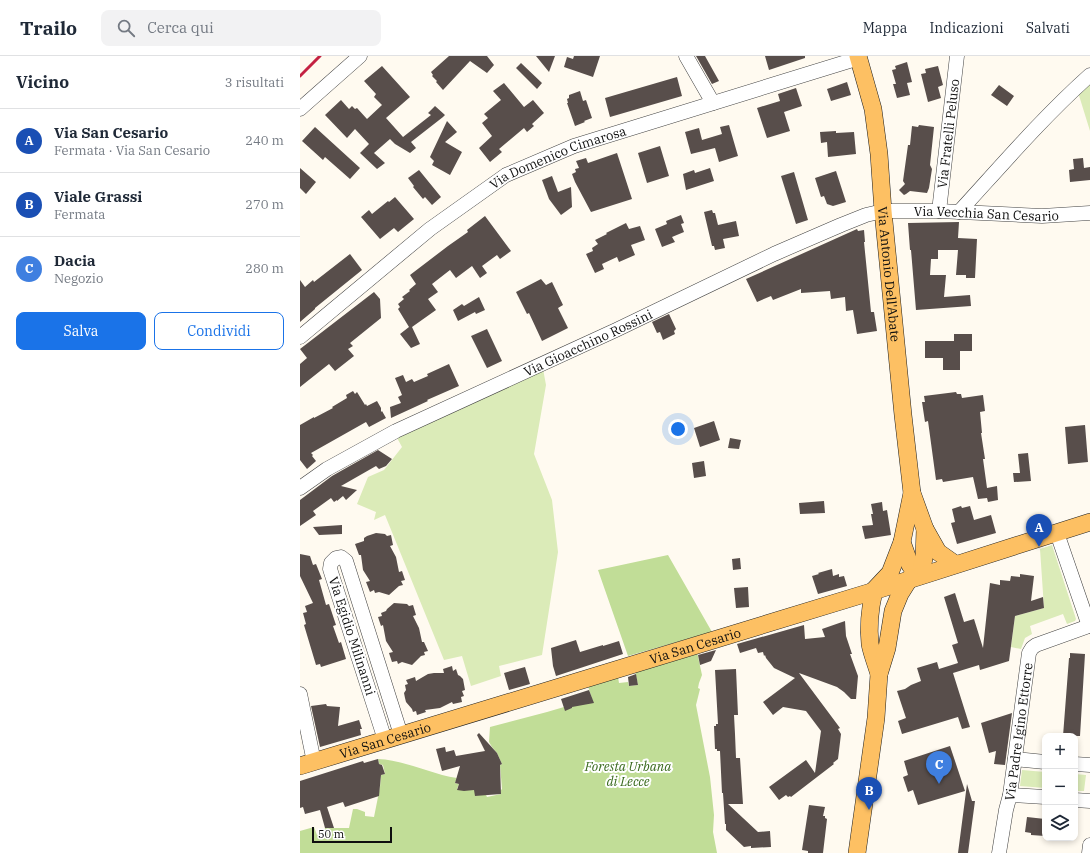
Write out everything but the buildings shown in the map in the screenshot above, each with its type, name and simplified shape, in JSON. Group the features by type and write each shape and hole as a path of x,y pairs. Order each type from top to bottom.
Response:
{"main road":[{"name":"Via Antonio Dell'Abate","path":"859,57 873,110 879,154 883,211 912,493 925,529 938,552 955,564"},
{"name":"Via Antonio Dell'Abate","path":"874,591 890,573 902,542 912,493"},
{"name":"Via San Cesario","path":"307,764 874,591 1090,522"},
{"name":"Via Antonio Dell'Abate","path":"879,674 887,648 893,611 900,594 914,577 924,558 925,529"},
{"path":"902,542 914,577"},
{"path":"857,853 876,718 879,674 870,645 870,606 874,591 885,597 893,611"}],"street":[{"path":"300,109 360,56"},
{"path":"686,56 713,103"},
{"name":"Via Fratelli Peluso","path":"939,210 957,56"},
{"name":"Via Domenico Cimarosa","path":"300,336 430,229 506,175 574,146 859,57"},
{"path":"959,212 1026,139 1076,87 1090,75"},
{"name":"Via Vecchia San Cesario","path":"883,211 939,210 1042,216 1090,213"},
{"name":"Via Gioacchino Rossini","path":"300,487 348,456 410,425 616,330 774,254 866,215 883,211"},
{"path":"1057,533 1089,626"},
{"name":"Via Egidio Milinanni","path":"385,740 330,569 330,563 336,558 341,558 346,561 401,735"},
{"name":"Via Padre Igino Ettorre","path":"999,853 1010,795 1029,653 1036,644 1089,626"},
{"path":"300,694 307,764"},
{"path":"1015,759 1042,762"},
{"path":"1078,764 1090,766"},
{"path":"1010,795 1042,797"},
{"path":"1078,800 1090,801"},
{"path":"1090,845 1090,853"}],"green space":[{"path":"1090,83 1090,131 1077,89"},
{"path":"543,369 546,385 534,454 552,500 558,552 542,655 499,666 501,676 471,686 462,656 444,660 385,515 374,520 376,512 357,504 368,477 384,470 402,447 396,436"},
{"path":"1052,545 1076,619 1075,621 1067,624 1063,614 1030,626 1032,634 1025,638 1021,649 1011,647 1015,616 1044,608 1040,549"},
{"path":"668,555 712,632 628,656 598,570"},
{"name":"Foresta Urbana di Lecce","path":"697,652 702,675 698,688 700,689 696,705 710,777 714,815 713,832 717,853 300,853 300,831 314,827 317,835 322,834 325,828 349,828 353,809 365,812 365,816 374,817 381,775 385,774 383,765 379,764 378,759 408,764 457,778 455,783 459,784 457,789 474,790 486,795 487,797 501,794 500,765 502,764 497,753 489,742 490,727 564,707 565,710 572,708 571,704 593,702 588,686 618,677 619,683 628,682 629,686 638,685 635,671"},
{"path":"1022,770 1042,772 1042,788 1020,786"},
{"path":"1078,774 1086,775 1084,791 1078,791"}],"railway":[{"path":"300,76 320,56"}],"place":[{"name":"Via San Cesario","path":"1039,547"},
{"name":"Dacia","path":"939,784"},
{"name":"Viale Grassi","path":"869,810"}]}
